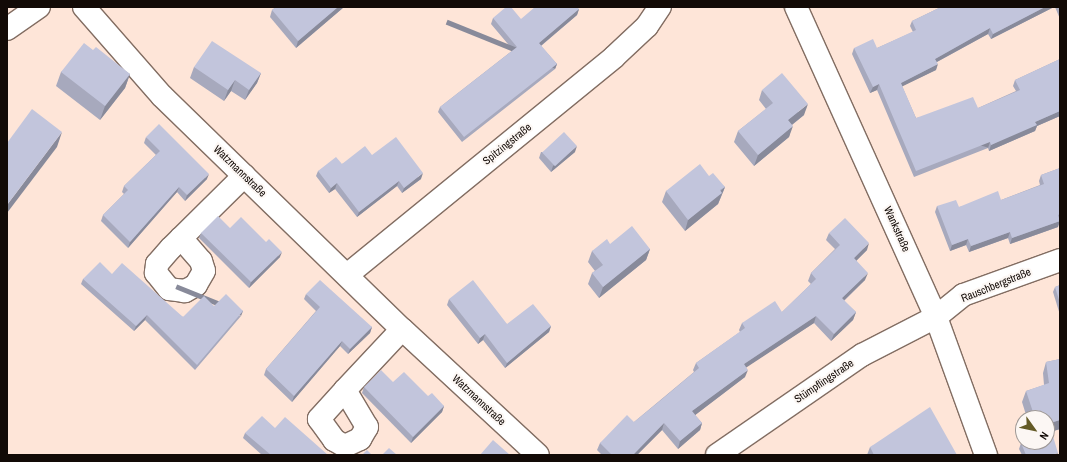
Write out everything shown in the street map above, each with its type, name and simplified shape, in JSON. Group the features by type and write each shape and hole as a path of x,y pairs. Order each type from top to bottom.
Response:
{"street":[{"path":"7,29 39,7"},
{"name":"Watzmannstraße","path":"84,7 162,96 402,329 538,455"},
{"name":"Spitzingstraße","path":"347,275 614,57 647,26 660,7"},
{"name":"Wankstraße","path":"796,7 936,317 986,455"},
{"path":"181,238 244,176"},
{"name":"Rauschbergstraße","path":"936,317 964,295 1060,260"},
{"name":"Stümpflingstraße","path":"717,455 862,355 936,317"},
{"path":"345,390 402,329"}],"building":[{"path":"276,7 338,7 298,41 272,10"},
{"path":"506,7 511,7 521,19 535,7 577,7 579,9 539,43 557,64 464,137 440,107 517,47 493,18"},
{"path":"941,7 1045,7 993,34 990,28 935,59 938,64 901,83 916,118 973,97 978,108 1020,90 1015,80 1060,59 1060,111 1035,122 1037,125 991,145 990,142 916,171 879,84 873,87 854,48 873,39 877,48 916,30 912,21"},
{"path":"212,41 261,73 249,90 235,80 228,90 194,67"},
{"path":"84,43 93,50 96,47 130,74 105,106 61,72"},
{"path":"782,73 808,104 788,120 793,126 758,155 738,131 773,103 762,90"},
{"path":"32,109 62,132 7,205 7,143"},
{"path":"159,124 209,174 187,195 179,187 130,242 103,215 128,190 124,186 160,151 146,137"},
{"path":"564,132 577,146 555,166 542,152"},
{"path":"396,137 423,173 404,188 399,181 359,212 337,183 331,188 318,171 336,157 342,164 365,146 372,155"},
{"path":"700,164 709,176 713,173 725,187 720,190 722,193 688,220 666,191"},
{"path":"1060,168 1060,214 1058,215 1060,221 1012,238 1010,232 971,246 968,239 952,245 937,206 956,200 959,207 998,191 1001,200 1044,184 1041,175"},
{"path":"218,216 230,228 241,217 266,242 269,239 282,252 251,282 201,233"},
{"path":"845,218 869,243 854,258 868,273 842,298 856,312 834,334 816,316 744,364 748,370 692,411 702,423 680,441 664,423 633,455 612,455 600,443 627,415 634,422 699,368 696,363 745,328 742,323 775,301 782,312 816,279 811,273 840,245 829,233"},
{"path":"632,226 650,249 603,287 592,273 603,265 592,251 607,239 610,244"},
{"path":"100,262 112,274 122,263 183,317 204,296 214,306 226,294 243,311 197,365 147,315 136,326 83,279"},
{"path":"320,280 372,327 350,349 342,341 294,396 266,369 320,307 306,294"},
{"path":"473,280 507,324 533,304 551,326 507,363 485,334 480,338 449,299"},
{"path":"1060,285 1060,303 1055,287"},
{"path":"1060,359 1060,420 1055,422 1055,410 1032,410 1026,391 1049,383 1046,362"},
{"path":"381,370 393,382 404,372 428,396 432,393 444,406 413,437 364,387"},
{"path":"930,407 957,455 874,455 870,447"},
{"path":"262,416 275,428 285,417 328,455 271,455 245,433"},
{"path":"493,440 510,455 480,455"},
{"path":"1055,443 1058,453 1051,455 1026,455 1024,450 1055,450"},
{"path":"389,448 397,455 382,455"},
{"path":"367,450 372,455 362,455"}]}
